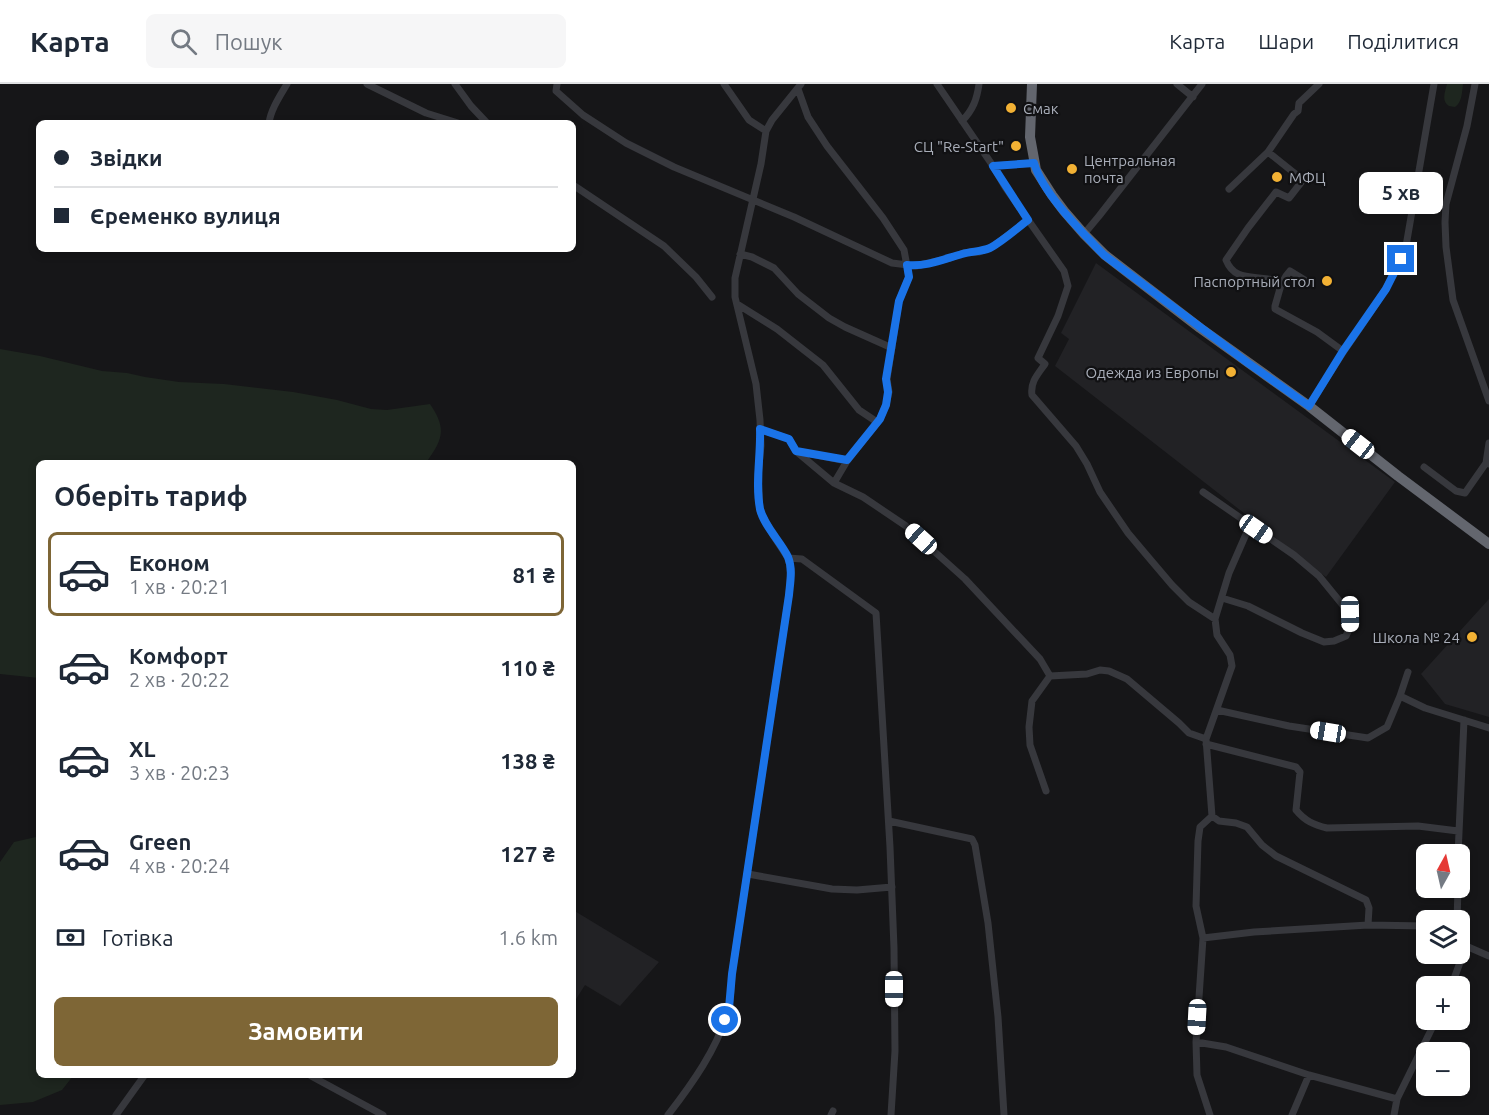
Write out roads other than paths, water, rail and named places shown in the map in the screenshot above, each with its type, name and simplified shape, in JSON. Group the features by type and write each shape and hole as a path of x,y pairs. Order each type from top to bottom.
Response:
{"highway":[{"path":"1032,84 1030,137 1035,167 1052,195 1104,255 1309,406 1489,544"}],"street":[{"path":"270,120 287,84"},
{"path":"367,84 426,114 447,120"},
{"path":"455,84 484,120"},
{"path":"556,84 556,91 583,115 626,143 674,167 753,199 892,263 916,266 964,253 979,252 992,247 1028,220"},
{"path":"724,84 749,120 766,131"},
{"path":"937,84 1064,271 1068,286 1058,316 1038,358 1045,364 1033,381 1032,395 1076,446 1100,492 1128,533 1189,602 1215,619"},
{"path":"962,121 973,107 978,96 979,84"},
{"path":"1177,84 1193,97"},
{"path":"1084,234 1202,84"},
{"path":"1229,189 1268,152 1298,111 1299,103 1319,84"},
{"path":"1309,406 1343,351 1386,289 1401,259 1406,246 1434,84"},
{"path":"1475,84 1467,126 1446,204 1446,247 1453,300 1489,399"},
{"path":"668,1115 709,1056 721,1032 729,1008 732,974 789,595 791,570 788,558 760,511 758,475 761,446 756,384 735,297 735,278 761,164 766,131 799,86"},
{"path":"799,86 808,117 904,250 909,277 899,301 886,379 888,392 886,405 877,422 847,460 834,483"},
{"path":"1268,152 1303,180 1288,198 1276,192 1226,260 1233,271 1242,276 1268,278 1281,285"},
{"path":"993,166 1035,167"},
{"path":"576,187 664,246 712,297"},
{"path":"740,254 774,267 798,294 829,318 892,348"},
{"path":"1308,282 1290,271 1281,285 1275,309 1317,332 1343,351"},
{"path":"737,304 777,329 823,365 859,410 877,422"},
{"path":"760,429 789,439 796,451 834,483 872,503 906,526 973,587 1040,659 1050,676"},
{"path":"1424,467 1456,491 1465,493 1488,464 1489,443"},
{"path":"796,451 847,460"},
{"path":"1203,492 1294,555 1319,576 1350,614 1350,627 1346,636 1324,642 1248,606 1222,597"},
{"path":"1250,525 1229,573 1215,619 1217,635 1230,656 1232,666 1206,742 1212,816 1219,821 1247,827 1262,845 1276,856 1366,900 1369,908 1368,925"},
{"path":"788,558 802,559 876,613 889,821 894,948 895,1051 891,1115"},
{"path":"1050,676 1109,671 1127,679 1189,733 1206,742 1296,767 1300,772 1296,810 1302,818 1313,825 1327,828 1418,826 1458,831"},
{"path":"1217,710 1289,726 1368,738 1387,727 1408,672"},
{"path":"1046,791 1030,745 1029,727 1032,701 1050,676"},
{"path":"1400,696 1425,708 1489,728"},
{"path":"1458,844 1464,720"},
{"path":"1210,1115 1197,1075 1196,1042 1203,938 1196,906 1200,826 1212,816"},
{"path":"889,821 972,839 975,845 988,922 998,1017 1004,1115"},
{"path":"748,874 832,889 857,890 892,887"},
{"path":"1203,938 1254,932 1368,925 1416,926"},
{"path":"1470,948 1489,956"},
{"path":"1394,1115 1396,1099 1431,1030"},
{"path":"1196,1042 1226,1047 1309,1076 1396,1099"},
{"path":"1292,1115 1309,1076"},
{"path":"116,1115 143,1078"},
{"path":"315,1078 383,1115"}],"place":[{"name":"Смак","path":"1011,108"},
{"name":"СЦ \"Re-Start\"","path":"1016,146"},
{"name":"Центральная почта","path":"1072,169"},
{"name":"МФЦ","path":"1277,177"},
{"name":"Паспортный стол","path":"1327,281"},
{"name":"Одежда из Европы","path":"1231,372"},
{"name":"Школа № 24","path":"1472,637"}]}
